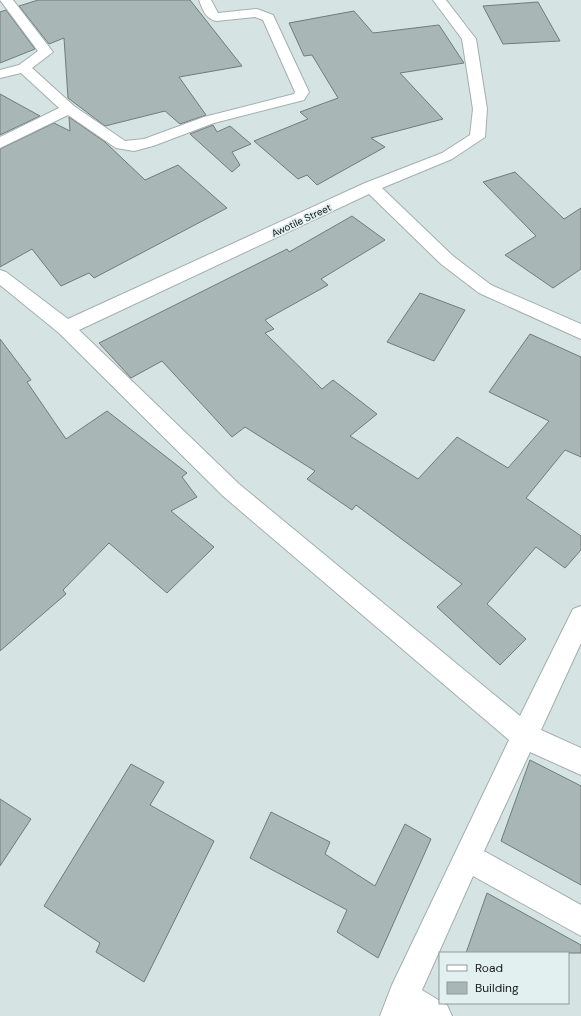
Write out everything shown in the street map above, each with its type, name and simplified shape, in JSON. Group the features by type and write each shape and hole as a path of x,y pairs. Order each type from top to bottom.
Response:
{"street":[{"path":"0,74 24,68 46,52 6,0"},
{"path":"24,68 70,109 121,145 134,146 148,143 209,120 299,97 302,92 268,18 257,13 216,17 212,15 205,0"},
{"name":"Awotile Street","path":"66,328 371,188 446,156 476,137 480,109 469,39 439,0"},
{"path":"0,143 70,109"},
{"path":"371,188 447,260 485,289 581,332"},
{"path":"0,276 66,328 232,490 524,736 581,762"},
{"path":"436,1016 400,1006 467,857 579,624"},
{"path":"467,857 581,921"}],"building":[{"path":"38,0 190,0 242,66 179,77 206,115 180,124 165,111 105,126 68,98 64,38 49,44 19,6"},
{"path":"538,2 560,41 503,44 483,6"},
{"path":"6,10 35,49 0,63 0,12"},
{"path":"354,11 373,33 439,25 464,63 400,73 443,119 371,138 385,147 317,185 307,175 298,179 254,141 308,119 300,112 338,98 312,55 304,56 289,23"},
{"path":"0,94 40,116 0,135"},
{"path":"69,117 105,142 145,180 178,165 227,208 94,278 89,273 61,286 32,249 0,267 0,149 54,123 70,131"},
{"path":"213,125 217,132 230,126 251,144 232,152 240,165 232,172 190,134"},
{"path":"515,172 564,219 581,208 581,269 553,288 505,255 536,236 483,182"},
{"path":"352,216 385,240 321,279 328,285 265,320 274,329 265,333 322,389 333,380 377,414 350,436 418,479 457,437 508,468 549,421 489,392 530,334 581,357 581,457 565,450 526,498 581,536 581,550 565,568 536,547 487,604 526,639 500,665 437,607 462,584 356,505 352,510 307,479 315,471 245,427 232,437 162,361 131,378 99,343 287,249 289,252"},
{"path":"420,293 465,310 434,361 387,342"},
{"path":"0,339 31,380 27,382 66,439 107,411 187,473 182,477 197,497 171,511 214,547 167,593 109,543 63,590 66,594 0,651"},
{"path":"530,760 581,786 581,885 501,841"},
{"path":"131,764 164,782 150,805 214,841 144,982 96,952 100,943 44,906"},
{"path":"0,799 31,819 0,866"},
{"path":"271,812 330,842 325,854 375,886 405,824 431,839 378,958 337,932 347,910 250,858"},
{"path":"487,893 581,945 581,953 466,952"}]}
